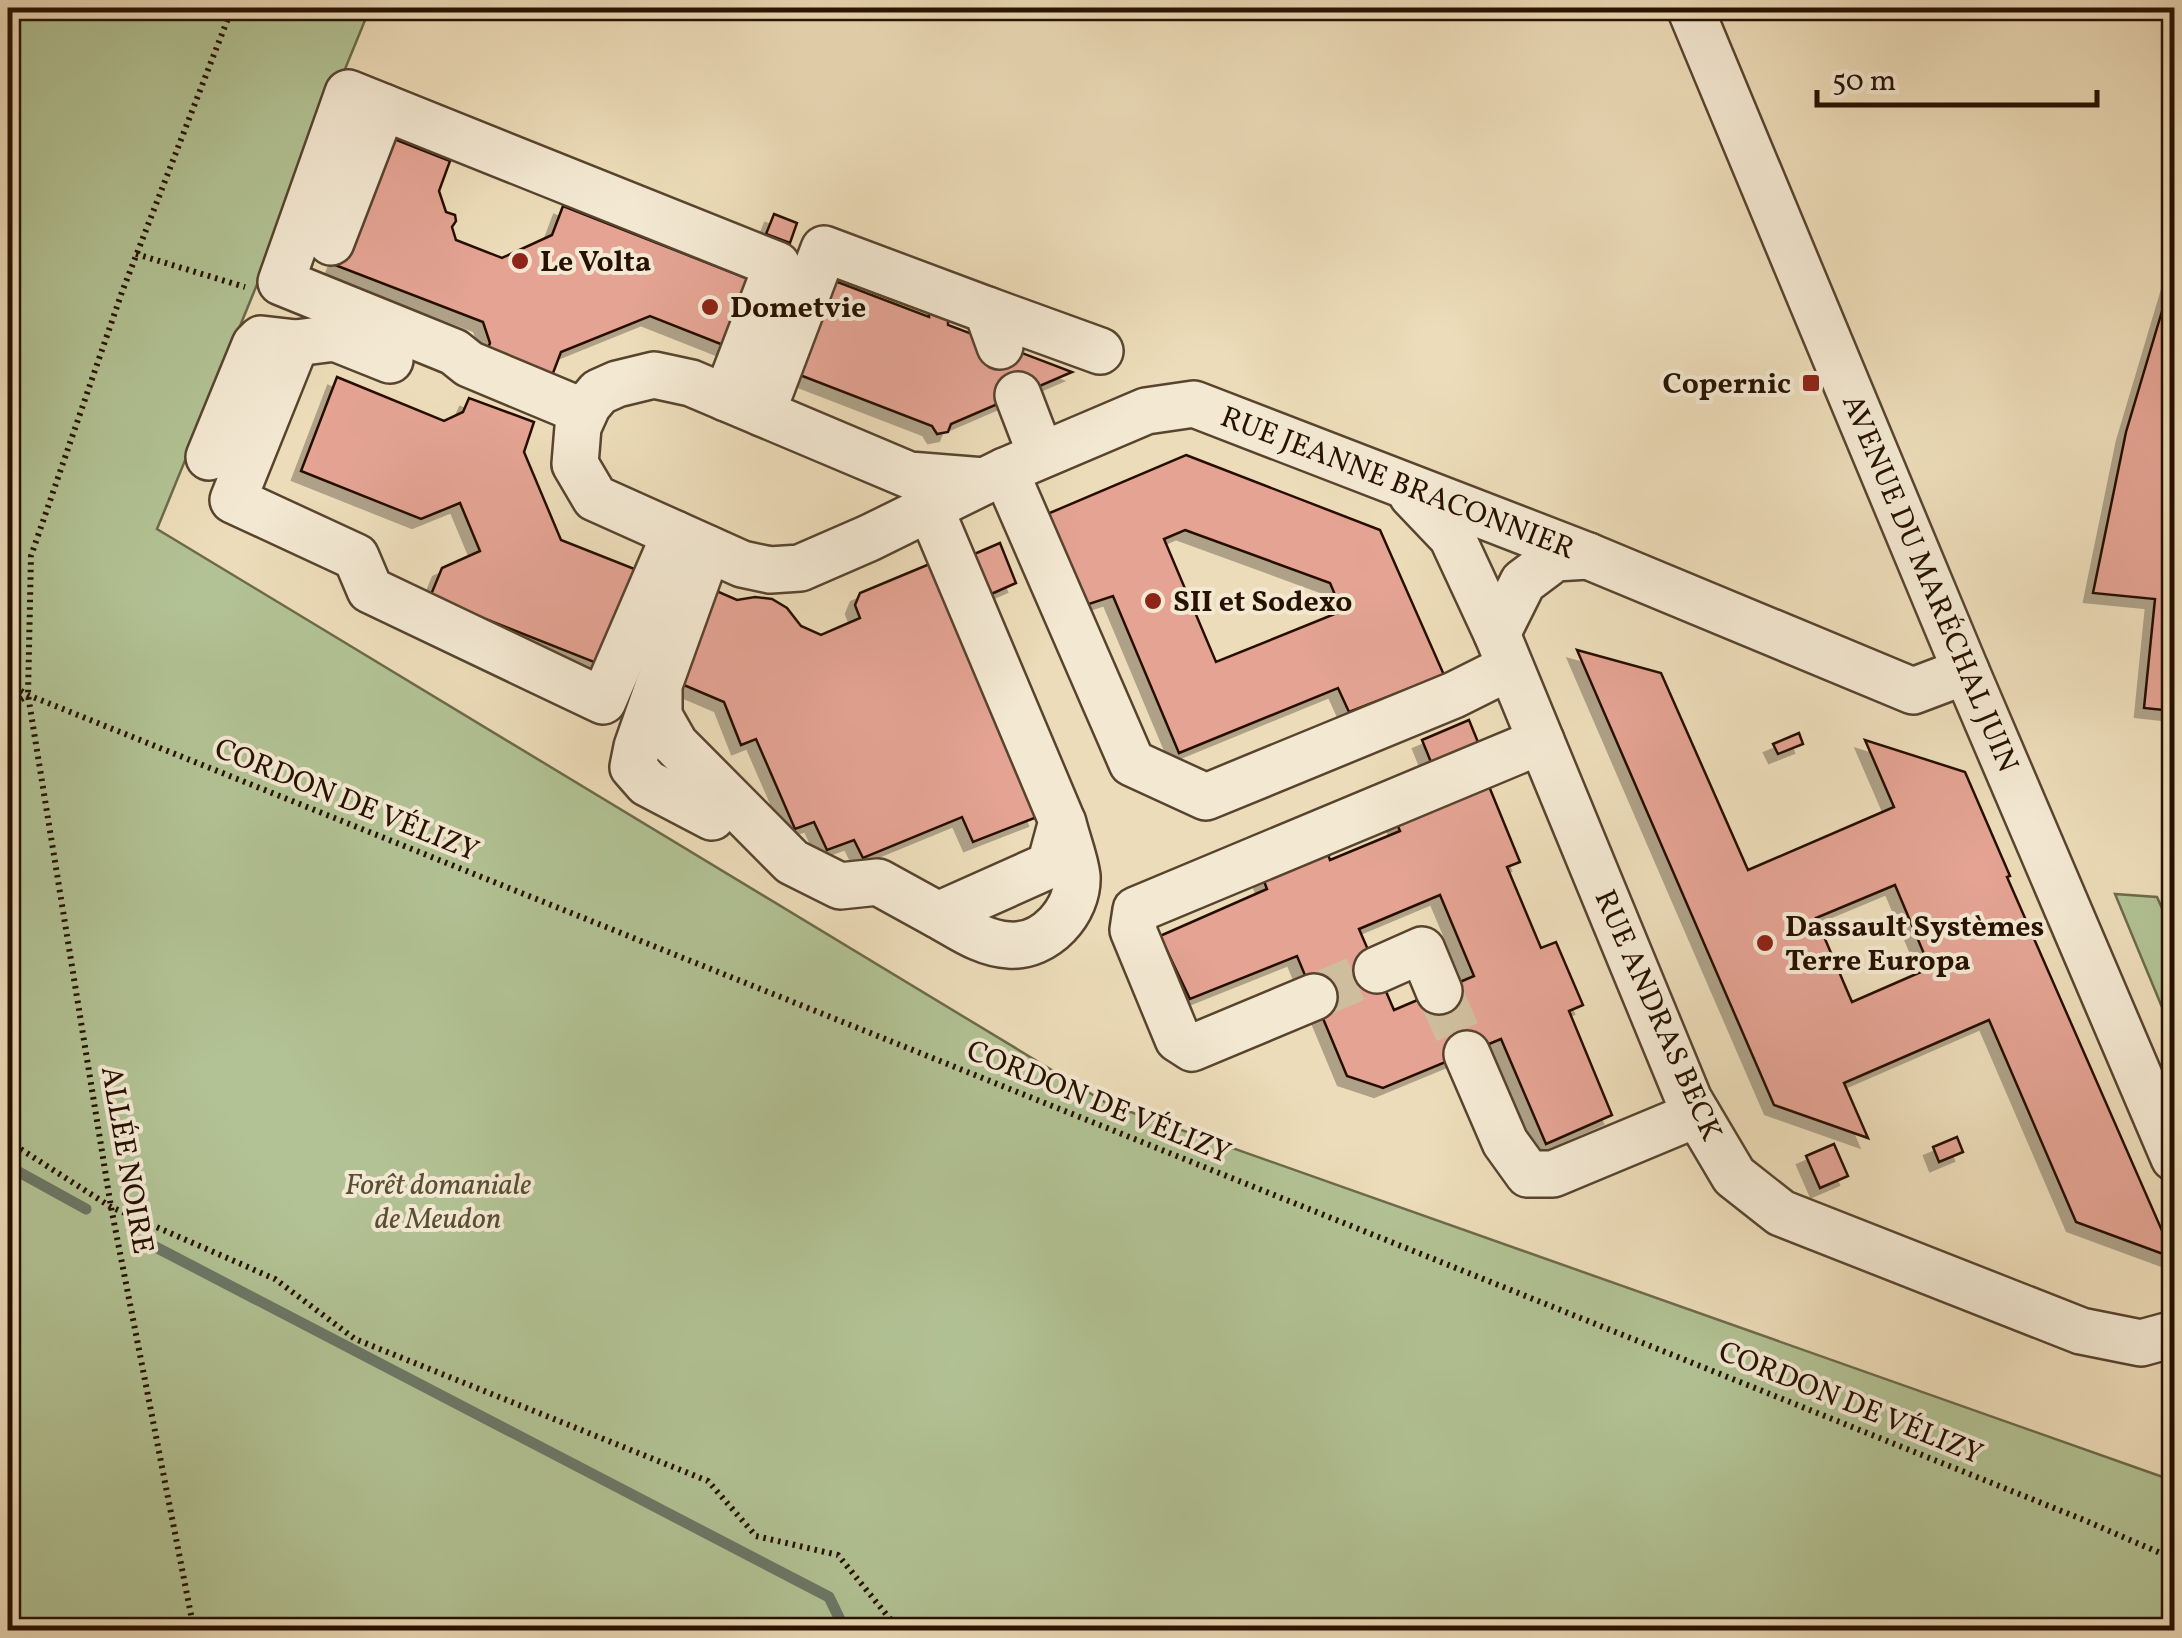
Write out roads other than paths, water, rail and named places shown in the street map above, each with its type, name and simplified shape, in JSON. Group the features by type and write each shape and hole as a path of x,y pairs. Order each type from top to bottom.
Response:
{"street":[{"name":"AVENUE DU MARÉCHAL JUIN","path":"1690,8 1966,672 2174,1158"},
{"path":"294,288 348,93 777,265 744,406"},
{"path":"330,242 383,107"},
{"path":"294,288 349,144"},
{"path":"744,406 824,249 994,328 1100,351"},
{"path":"294,288 454,352 469,364 581,419"},
{"path":"208,458 255,344 267,338 296,343 335,338 443,381 462,379 581,419"},
{"path":"296,343 233,500 356,557 370,590 603,701"},
{"name":"RUE JEANNE BRACONNIER","path":"1010,469 909,474 691,383 654,375 599,392 581,419 575,464 595,498 742,564 770,570 800,568 1146,410 1194,404 1588,556 1913,691 1966,672"},
{"path":"1018,395 1010,469 1132,763 1206,797 1454,695 1504,651"},
{"name":"RUE ANDRAS BECK","path":"1399,484 1428,508 1452,538 1504,651 1697,1114 1734,1176 1781,1213 2080,1331 2141,1343 2174,1334"},
{"path":"659,685 658,716 674,744 792,862 840,886 878,882 976,937 1011,946 1042,938 1067,916 1077,878 1062,822 930,508"},
{"path":"399,633 495,679 578,709 603,701 692,541"},
{"path":"692,541 659,685 636,747 634,767 647,782 712,816"},
{"name":"RUE JEANNE BRACONNIER","path":"1504,651 1523,582 1556,558 1588,556"},
{"path":"969,600 1013,636 1042,705"},
{"path":"1314,996 1192,1048 1178,1038 1133,930 1136,910 1541,741"},
{"path":"938,915 1050,865 1062,822"},
{"path":"1377,970 1422,950 1440,991"},
{"path":"1467,1054 1504,1142 1528,1174 1553,1174 1697,1114"}],"waterway":[{"path":"8,1166 86,1209"},
{"path":"144,1241 829,1597 845,1630"}],"tunnel":[{"path":"1314,997 1377,970"},
{"path":"1439,991 1467,1054"}],"place":[{"name":"Le Volta","path":"520,261"},
{"name":"Dometvie","path":"710,307"},
{"name":"Copernic","path":"1811,383"},
{"name":"SII et Sodexo","path":"1153,601"},
{"name":"Dassault Systèmes Terre Europa","path":"1765,943"}],"park label":[{"name":"Forêt domaniale de Meudon","path":"438,1201"}]}
